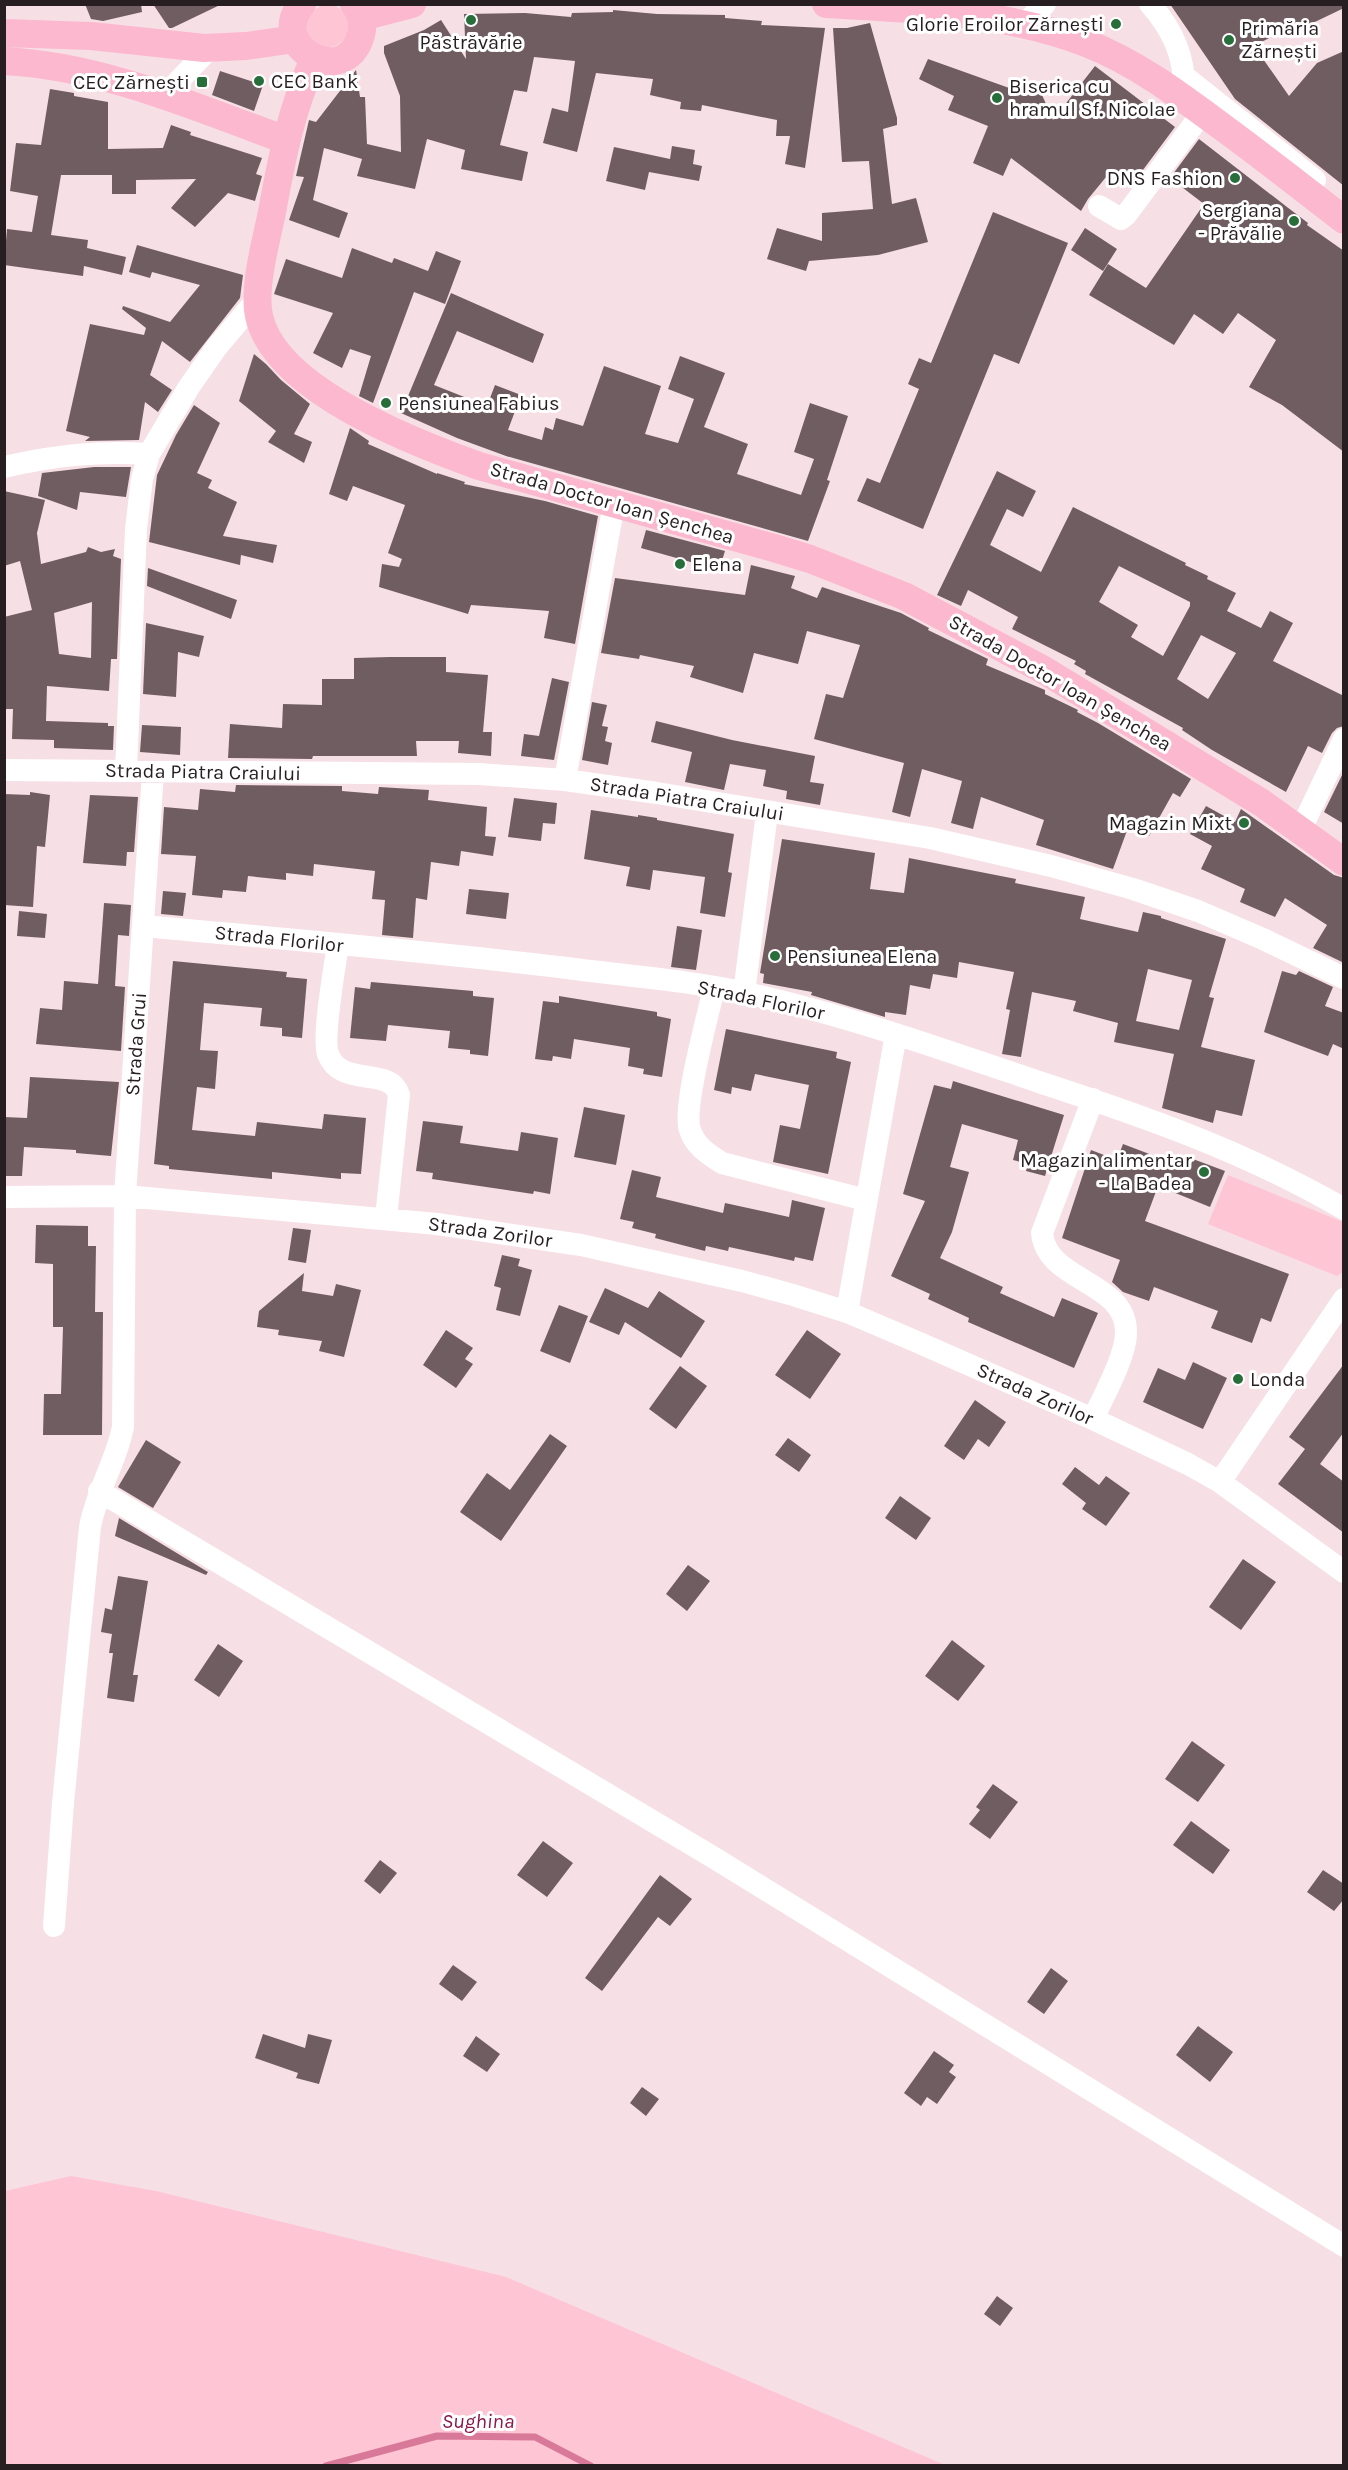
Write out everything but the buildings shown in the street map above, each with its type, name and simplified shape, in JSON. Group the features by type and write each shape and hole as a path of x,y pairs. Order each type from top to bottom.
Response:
{"main road":[{"name":"Strada Doctor Ioan Șenchea","path":"302,4 294,19 304,49 295,105 265,246 258,315 263,330 280,356 308,381 364,417 431,449 479,466 810,560 904,596 1042,669 1225,780 1301,829 1344,862"},
{"path":"4,33 91,36 210,48 246,46 304,49 325,62 339,60 350,54 358,43 363,31 358,11 412,4"},
{"path":"826,4 993,12 1023,25 1086,42 1190,94 1344,220"},
{"path":"4,61 51,65 84,71 164,96 286,140"}],"street":[{"path":"1023,25 1045,4"},
{"path":"1099,206 1121,219 1126,215 1190,94 1181,55 1173,35 1163,18 1150,4"},
{"path":"164,96 210,48"},
{"path":"1190,94 1344,202"},
{"path":"126,771 138,507 142,479 149,454 201,368 258,298"},
{"path":"4,467 60,455 149,454"},
{"path":"565,780 614,503"},
{"path":"1301,829 1344,739"},
{"name":"Strada Piatra Craiului","path":"4,770 479,774 565,780 657,793 767,813 930,838 1051,866 1133,889 1198,911 1344,978"},
{"name":"Strada Grui","path":"54,1926 90,1527 99,1491 117,1449 123,1427 125,1196 153,772"},
{"path":"744,993 767,813"},
{"name":"Strada Florilor","path":"144,926 522,963 744,993 803,1007 896,1034 1219,1145 1272,1170 1344,1209"},
{"path":"338,944 326,1035 328,1056 334,1064 353,1075 390,1082 396,1087 399,1095 386,1218"},
{"path":"714,988 688,1104 689,1129 695,1141 705,1152 722,1162 867,1200"},
{"path":"847,1312 896,1034"},
{"path":"1093,1100 1042,1233 1043,1244 1050,1256 1059,1265 1105,1293 1116,1304 1124,1319 1126,1332 1124,1348 1093,1419"},
{"path":"4,1197 125,1196"},
{"name":"Strada Zorilor","path":"125,1196 386,1218 495,1231 580,1245 742,1281 847,1312 1093,1419 1220,1482 1344,1572"},
{"path":"1220,1482 1344,1299"},
{"path":"99,1491 716,1859 1344,2246"}],"shaded area":[{"path":"328,5 343,11 349,26 343,41 328,47 313,41 307,26 313,11"},
{"path":"1228,1175 1343,1222 1343,1272 1337,1276 1208,1224"},
{"path":"71,2176 156,2191 506,2277 945,2465 5,2465 5,2191"}],"waterway":[{"name":"Sughina","path":"326,2466 437,2436 535,2437 591,2466"}],"place":[{"name":"Păstrăvărie","path":"471,20"},
{"name":"Glorie Eroilor Zărnești","path":"1116,24"},
{"name":"Primăria Zărnești","path":"1229,40"},
{"name":"CEC Bank","path":"259,81"},
{"name":"CEC Zărnești","path":"202,82"},
{"name":"Biserica cu hramul Sf. Nicolae","path":"997,98"},
{"name":"DNS Fashion","path":"1235,178"},
{"name":"Sergiana - Prăvălie","path":"1294,221"},
{"name":"Pensiunea Fabius","path":"386,403"},
{"name":"Elena","path":"680,564"},
{"name":"Magazin Mixt","path":"1244,823"},
{"name":"Pensiunea Elena","path":"775,956"},
{"name":"Magazin alimentar - La Badea","path":"1204,1172"},
{"name":"Londa","path":"1238,1379"}]}
